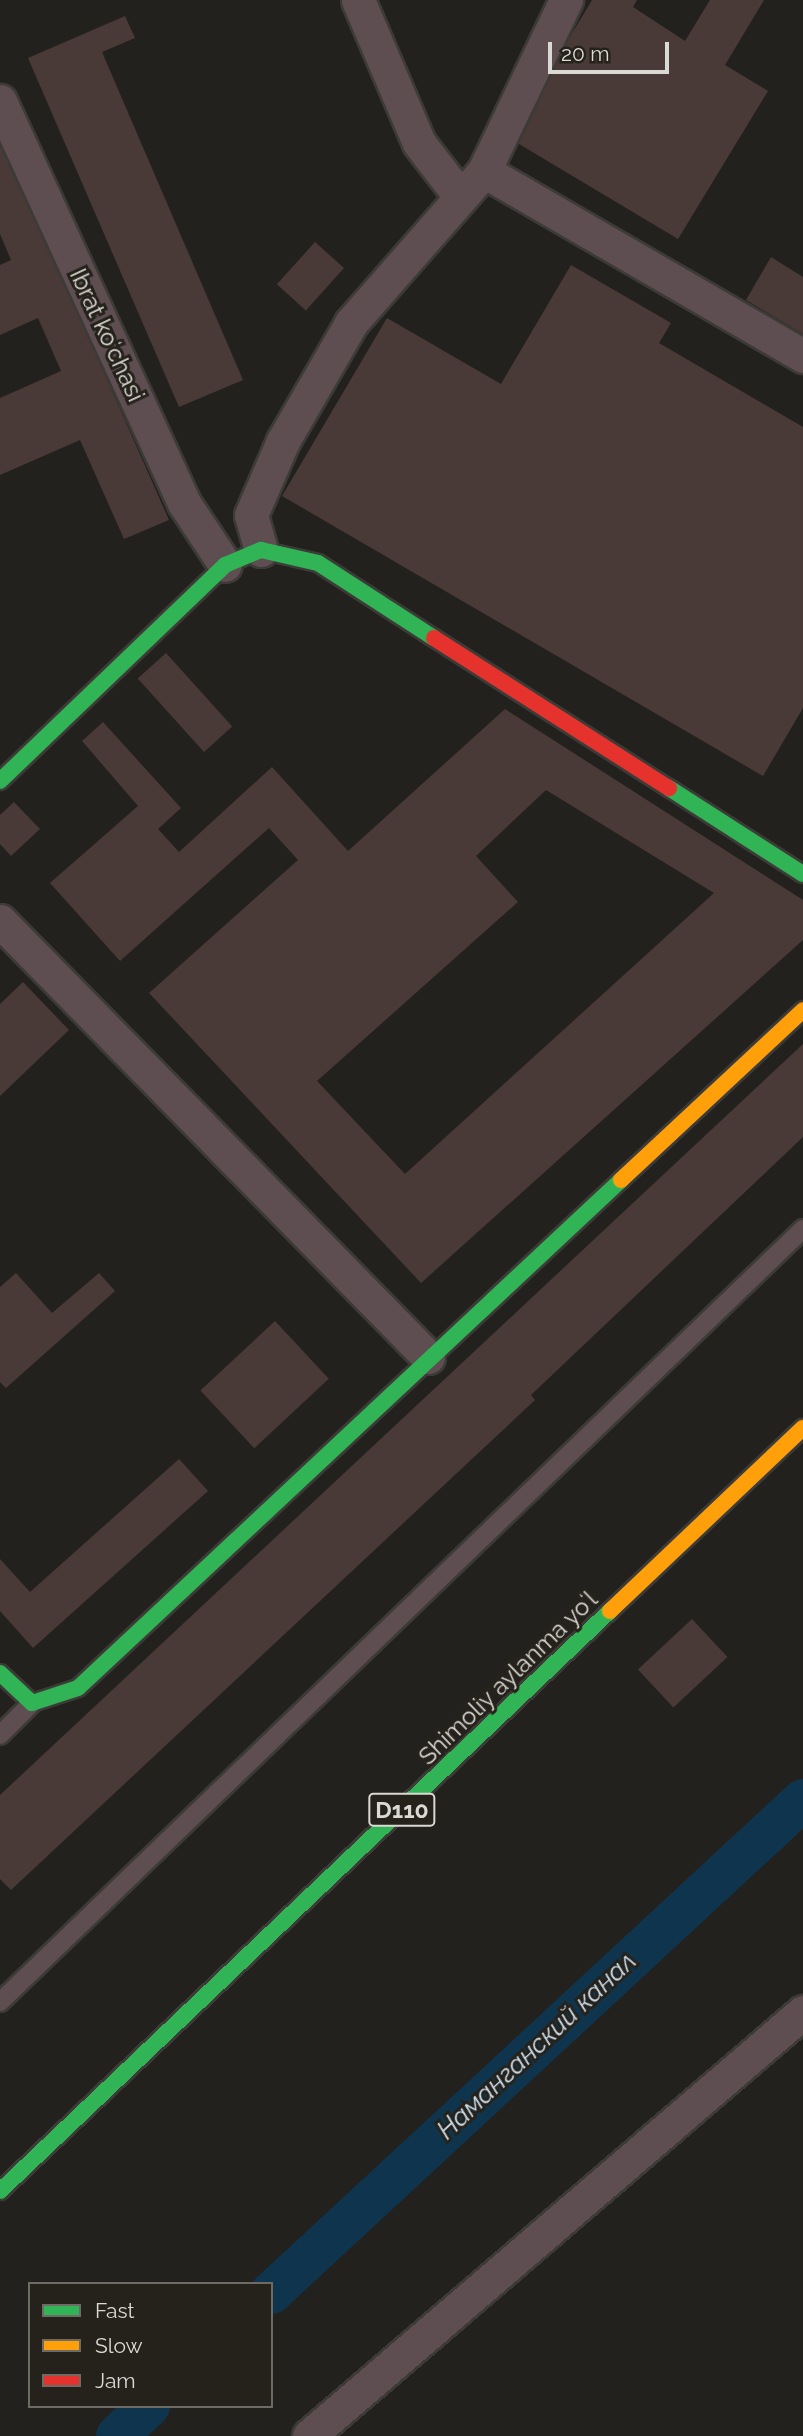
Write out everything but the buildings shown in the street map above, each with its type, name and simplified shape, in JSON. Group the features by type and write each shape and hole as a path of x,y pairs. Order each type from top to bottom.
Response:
{"street":[{"path":"358,0 419,143 459,195"},
{"path":"261,550 251,515 283,441 351,323 459,195 484,171 566,0"},
{"name":"Ibrat koʻchasi","path":"0,101 184,503 225,565"},
{"path":"484,171 803,356"},
{"path":"0,781 225,565 261,550 318,563 803,874"},
{"path":"0,920 428,1357"},
{"path":"0,1673 32,1703 78,1688 428,1357 803,1010"},
{"name":"Shimoliy aylanma yoʻl","path":"0,2192 803,1428"},
{"path":"309,2436 803,2012"}],"lane":[{"path":"0,2002 803,1229"},
{"path":"0,1735 32,1703"}],"waterway":[{"name":"Наманганский канал","path":"273,2291 803,1800"},
{"name":"Наманганский канал","path":"117,2436 147,2408"}],"traffic: fast":[{"path":"0,781 225,565 261,550 318,563 434,638"},
{"path":"669,788 803,874"},
{"path":"0,1673 32,1703 78,1688 621,1180"},
{"path":"0,2191 610,1611"}],"traffic: slow":[{"path":"621,1180 803,1010"},
{"path":"610,1611 803,1428"}],"traffic: jam":[{"path":"434,638 669,788"}]}
